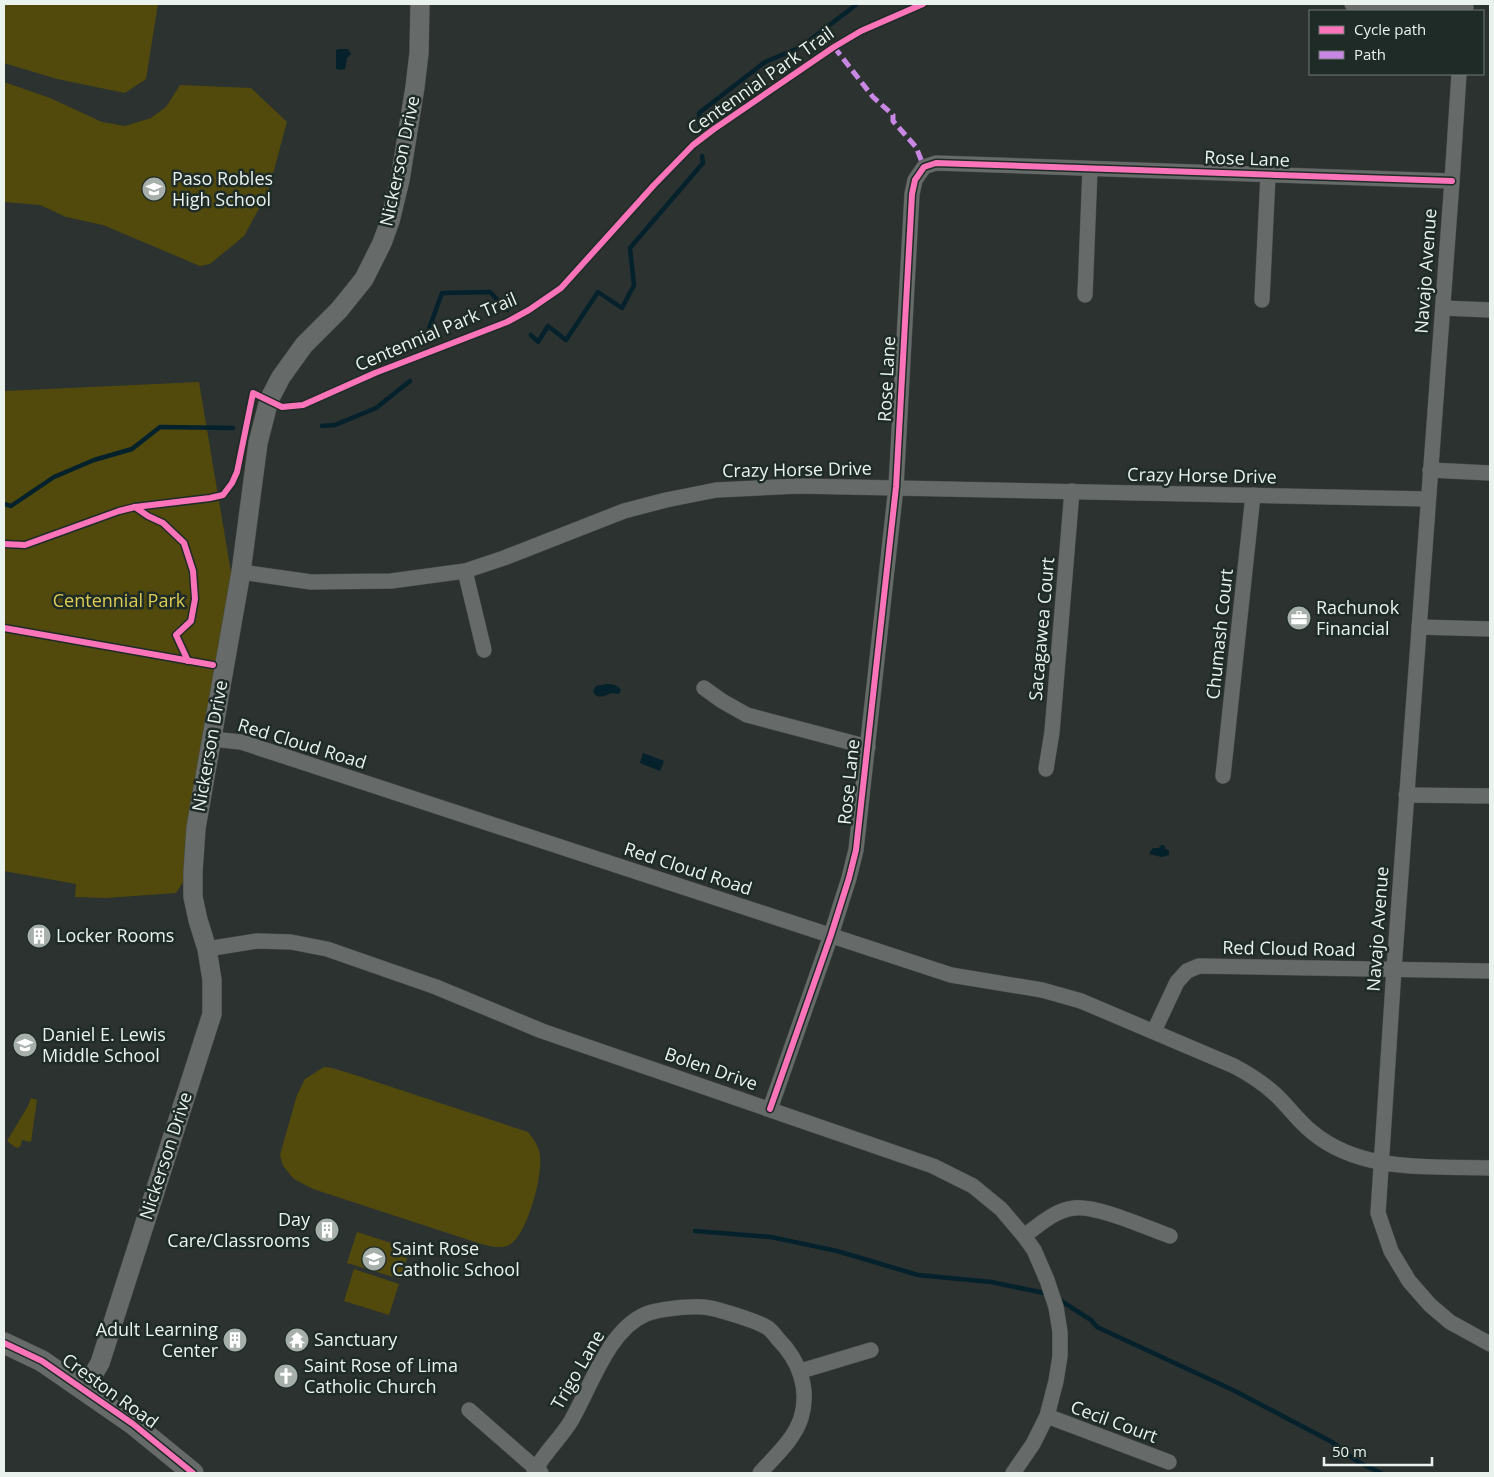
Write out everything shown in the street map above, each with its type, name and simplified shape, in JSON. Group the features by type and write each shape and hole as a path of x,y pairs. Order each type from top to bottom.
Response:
{"main road":[{"name":"Creston Road","path":"4,1343 42,1361 133,1424 193,1473"}],"street":[{"name":"Nickerson Drive","path":"84,1390 100,1363 212,1014 212,980 207,949 198,920 194,896 193,872 196,828 241,572 258,443 269,400 281,377 304,345 339,310 364,279 382,243 390,221 400,180 415,86 419,54 420,4"},
{"path":"1352,4 1466,7"},
{"name":"Navajo Avenue","path":"1458,75 1378,1213 1391,1251 1409,1281 1430,1305 1450,1322 1490,1344"},
{"name":"Rose Lane","path":"770,1109 831,935 856,850 896,487 912,194 915,180 924,167 936,163 1452,181"},
{"path":"1085,295 1090,169"},
{"path":"1262,300 1268,175"},
{"path":"1443,308 1490,310"},
{"path":"1430,470 1490,473"},
{"name":"Crazy Horse Drive","path":"241,572 310,582 392,581 464,570 504,558 624,511 716,490 798,486 896,487 1428,500"},
{"name":"Sacagawea Court","path":"1046,770 1052,732 1072,491"},
{"name":"Chumash Court","path":"1224,776 1253,496"},
{"path":"464,570 484,650"},
{"path":"1419,627 1490,629"},
{"path":"704,688 722,702 747,714 868,747"},
{"name":"Red Cloud Road","path":"211,739 242,742 951,974 1042,990 1080,1001 1234,1066 1276,1094 1312,1132 1333,1147 1356,1157 1399,1165 1490,1168"},
{"path":"1406,795 1490,796"},
{"name":"Bolen Drive","path":"207,949 257,940 291,942 327,949 436,987 542,1030 933,1166 974,1186 1001,1208 1034,1250 1048,1280 1056,1307 1060,1332 1060,1356 1047,1416 1033,1444 1013,1473"},
{"name":"Red Cloud Road","path":"1154,1031 1177,982 1187,971 1199,966 1490,971"},
{"path":"1024,1236 1054,1214 1075,1208 1100,1211 1170,1236"},
{"name":"Trigo Lane","path":"537,1472 571,1421 611,1345 625,1328 646,1314 671,1309 703,1307 738,1316 768,1328 787,1347 800,1370 804,1391 801,1418 791,1437 760,1473"},
{"path":"800,1370 871,1350"},
{"path":"469,1410 537,1472"},
{"name":"Cecil Court","path":"1047,1416 1169,1462"}],"green space":[{"path":"4,4 158,4 146,79 125,93 57,79 4,63"},
{"path":"4,82 50,98 102,122 125,126 151,118 166,107 180,85 251,88 287,122 268,192 244,236 210,264 200,266 103,225 66,217 40,205 4,202"},
{"name":"Centennial Park","path":"199,382 236,602 193,867 176,893 106,898 75,897 76,884 4,871 4,391"},
{"path":"324,1067 352,1074 528,1132 536,1143 539,1152 539,1177 528,1218 516,1239 505,1246 496,1247 483,1244 313,1189 294,1179 283,1166 280,1155 297,1095 305,1079"},
{"path":"31,1098 37,1100 31,1142 22,1140 18,1148 7,1141"},
{"path":"357,1232 410,1249 400,1279 347,1263"},
{"path":"354,1269 399,1284 389,1315 344,1301"}],"water":[{"path":"348,49 351,54 347,58 345,69 341,70 336,69 336,50"},
{"path":"607,684 618,687 621,690 620,693 612,693 602,697 595,695 593,691 596,686"},
{"path":"643,753 664,761 660,771 640,763"},
{"path":"1161,845 1164,845 1169,851 1169,855 1162,857 1149,854 1153,848 1159,848"}],"waterway":[{"path":"700,127 699,113 765,62 801,47 857,4"},
{"path":"531,335 538,342 548,326 566,340 598,292 622,308 634,285 630,248 703,163 702,156"},
{"path":"426,337 442,293 490,292 507,310"},
{"path":"322,426 335,425 376,408 410,381"},
{"path":"4,504 11,506 54,477 94,460 132,449 160,427 233,428"},
{"path":"695,1231 771,1237 837,1251 918,1275 991,1282 1049,1294"},
{"path":"1058,1299 1091,1320 1097,1327 1235,1391 1332,1442 1358,1462 1381,1473"}],"marked path":[{"path":"834,47 873,97 893,115 893,121 916,147 924,167"}],"cycle path":[{"name":"Centennial Park Trail","path":"4,544 25,545 135,507 223,495 237,472 253,393 282,407 303,405 375,373 507,322 529,310 561,288 654,185 693,145 834,47 861,31 923,4"},
{"path":"770,1109 831,935 856,850 896,487 912,194 915,180 924,167 936,163 1452,181"},
{"path":"135,507 163,523 184,543 193,571 195,599 191,621 176,635 188,661"},
{"path":"4,628 213,665"},
{"path":"4,1343 42,1361 133,1424 193,1473"}],"place":[{"name":"Paso Robles High School","path":"154,189"},
{"name":"Rachunok Financial","path":"1299,618"},
{"name":"Locker Rooms","path":"39,936"},
{"name":"Daniel E. Lewis Middle School","path":"25,1045"},
{"name":"Day Care/Classrooms","path":"327,1230"},
{"name":"Saint Rose Catholic School","path":"374,1259"},
{"name":"Adult Learning Center","path":"235,1340"},
{"name":"Sanctuary","path":"297,1340"},
{"name":"Saint Rose of Lima Catholic Church","path":"286,1376"}]}
